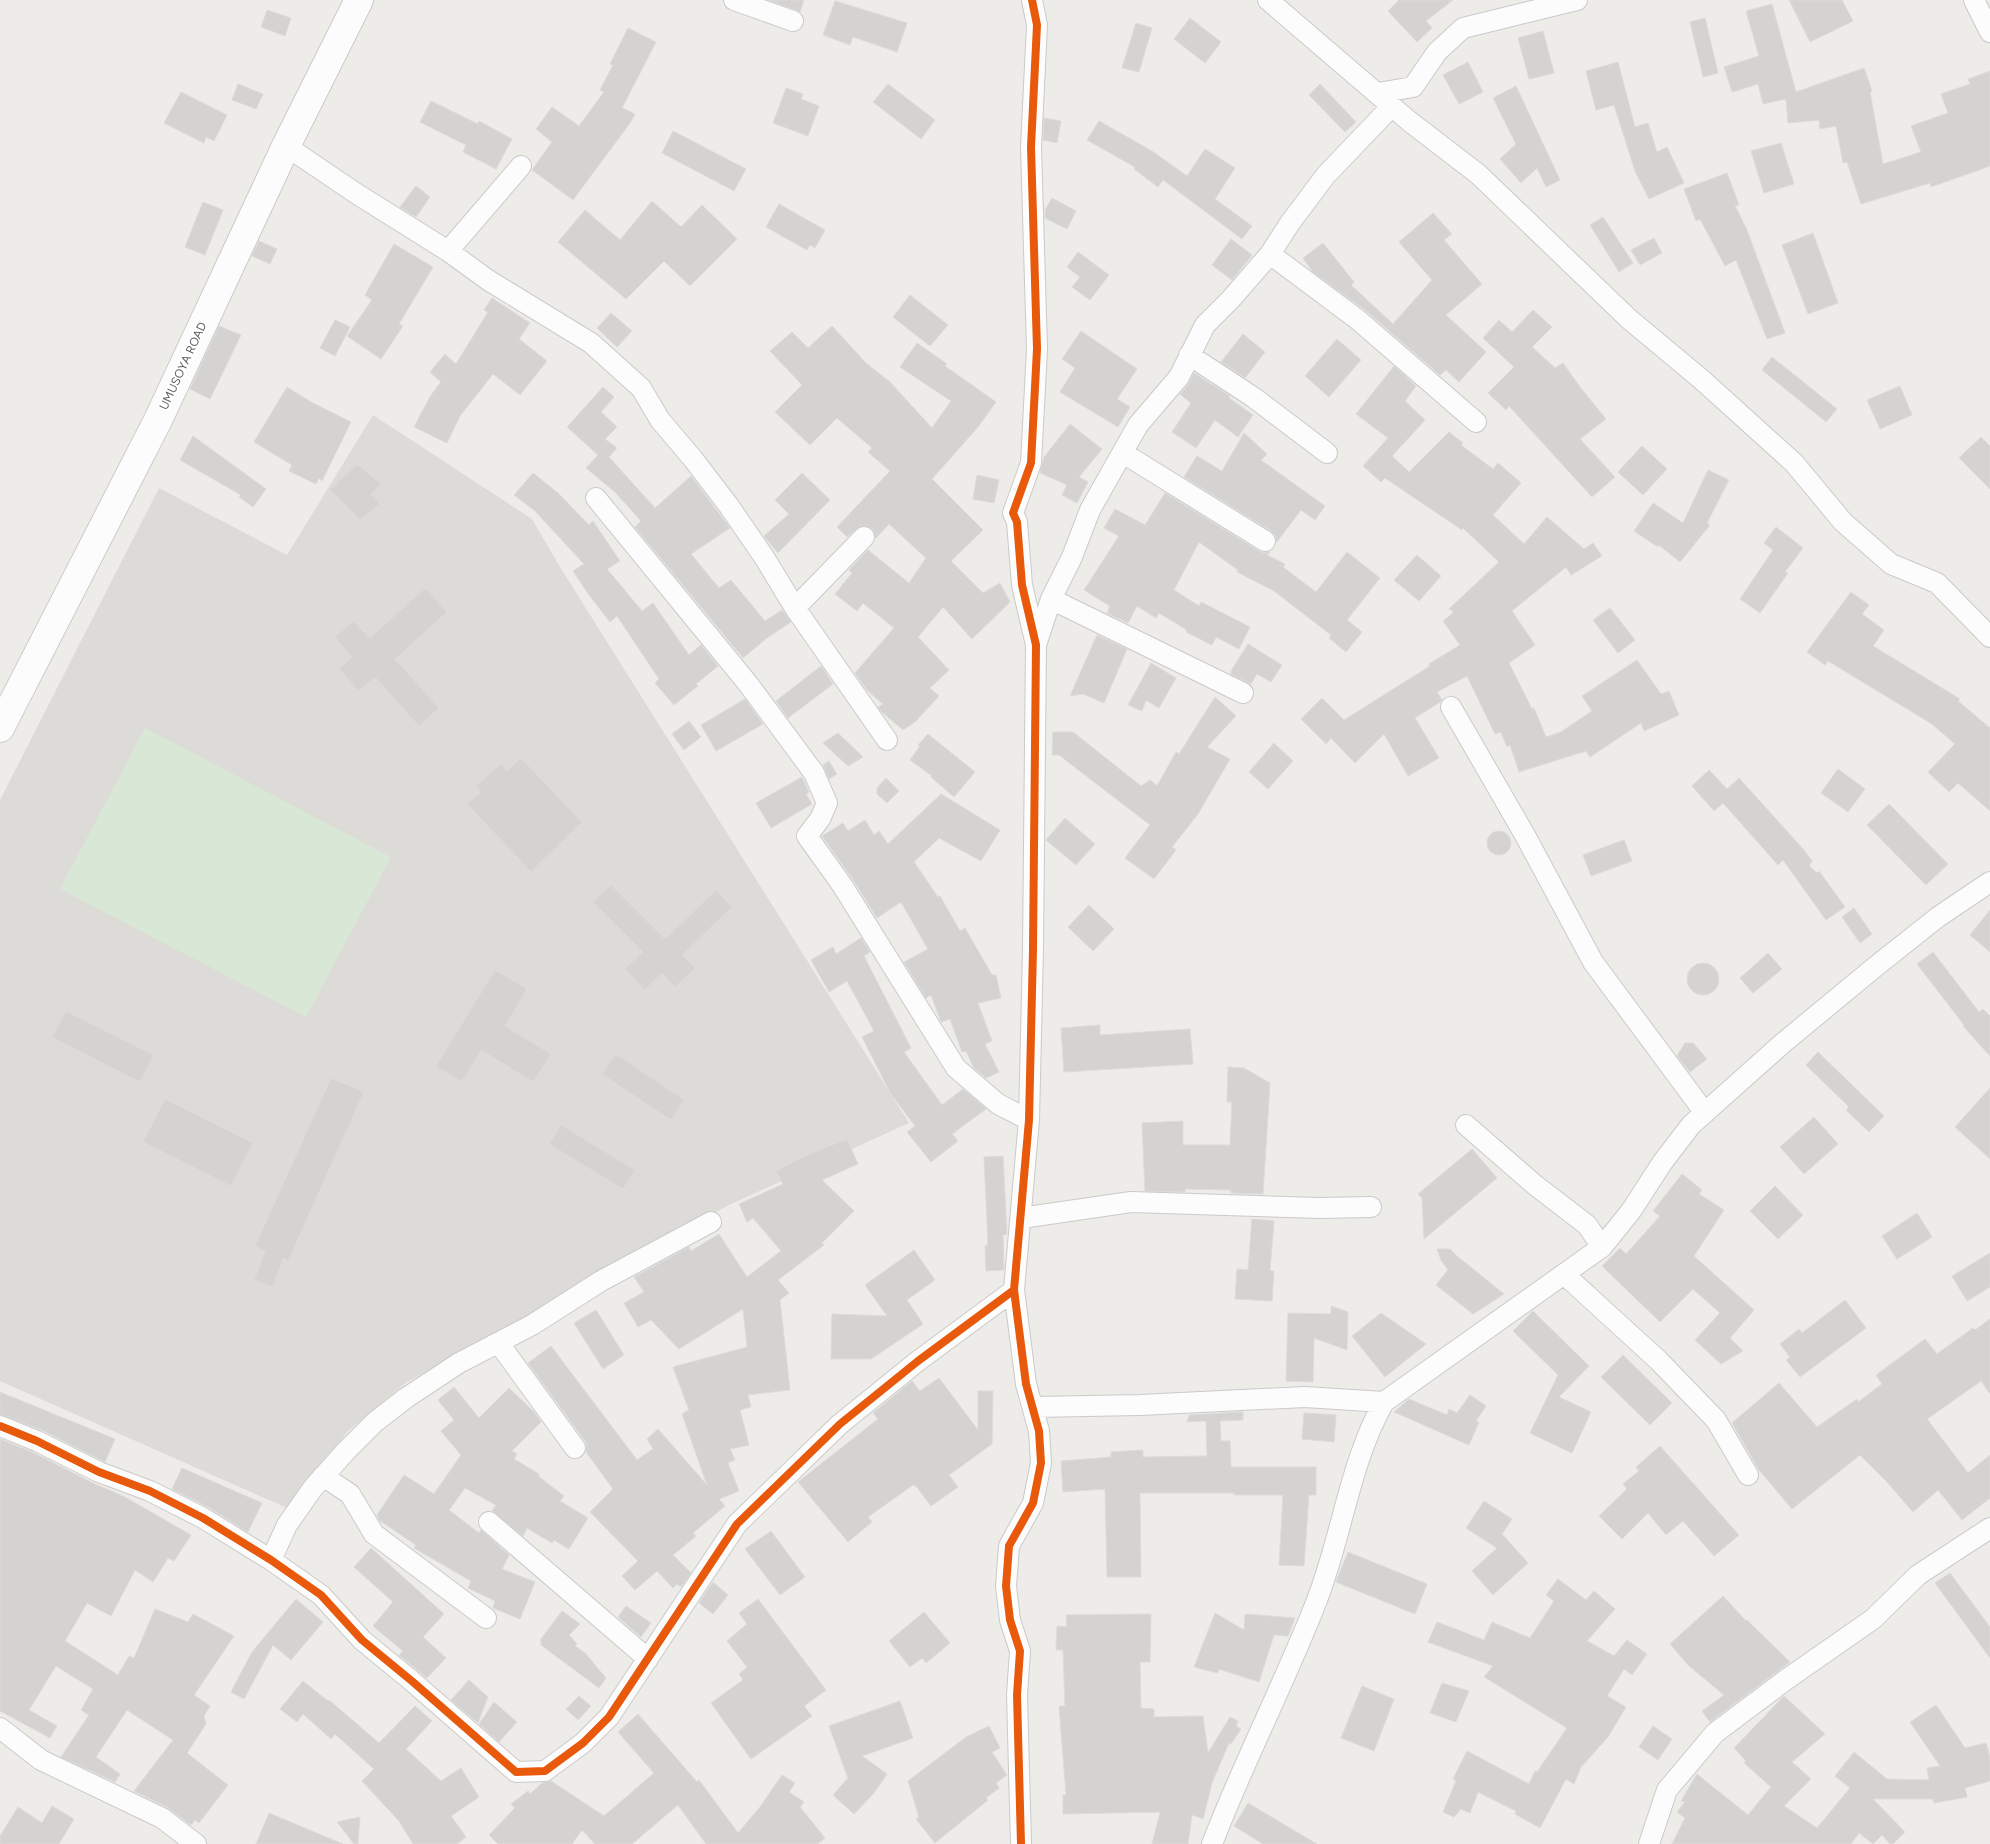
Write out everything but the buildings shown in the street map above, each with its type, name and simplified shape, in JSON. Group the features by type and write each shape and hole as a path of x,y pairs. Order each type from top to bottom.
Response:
{"main road":[{"name":"UMUSOYA ROAD","path":"0,728 158,420 286,146 359,0"}],"street":[{"path":"734,0 793,21"},
{"path":"1021,1844 1017,1695 1020,1652 1010,1620 1006,1586 1009,1546 1033,1503 1041,1463 1039,1431 1026,1384 1014,1290 1028,1120 1033,949 1036,645 1022,585 1017,522 1013,513 1031,463 1037,349 1031,147 1037,25 1032,0"},
{"path":"1268,0 1410,121 1478,174 1629,319 1701,379 1794,463 1843,522 1891,564 1936,583 1990,637"},
{"path":"1036,645 1051,599 1072,557 1090,510 1138,425 1179,376 1205,325 1231,299 1270,254 1290,223 1385,99 1413,86 1437,52 1463,28 1577,0"},
{"path":"1974,0 1990,32"},
{"path":"286,146 357,194 448,251 488,280 592,343 641,388 660,420 729,506 764,557 795,608 887,740"},
{"path":"448,251 521,166"},
{"path":"1270,254 1358,319 1476,422"},
{"path":"1189,354 1253,396 1327,453"},
{"path":"1122,453 1265,541"},
{"path":"596,498 749,685 814,772 827,803 820,820 807,836 842,885 956,1068 998,1104 1028,1120"},
{"path":"795,608 864,537"},
{"path":"1051,599 1243,693"},
{"path":"1451,707 1526,837 1593,962 1705,1113"},
{"path":"1212,1844 1232,1793 1265,1724 1317,1600 1335,1548 1352,1486 1373,1422 1384,1402 1602,1247 1631,1211 1662,1163 1691,1125 1783,1043 1875,967 1938,917 1990,882"},
{"path":"1466,1125 1535,1185 1586,1225 1602,1247"},
{"path":"1021,1218 1131,1202 1320,1208 1371,1206"},
{"path":"272,1560 287,1525 323,1476 375,1422 406,1398 459,1363 532,1324 601,1281 711,1222"},
{"path":"1565,1275 1658,1360 1716,1420 1748,1475"},
{"path":"0,1426 37,1441 99,1472 167,1500 203,1518 272,1560 321,1595 362,1640 516,1772 545,1771 583,1743 610,1717 737,1524 840,1424 918,1361 1014,1290"},
{"path":"492,1345 499,1345 503,1349 575,1448"},
{"path":"1033,1407 1140,1405 1306,1397 1384,1402"},
{"path":"323,1476 350,1494 374,1534 486,1618"},
{"path":"490,1522 648,1659"},
{"path":"1650,1844 1667,1790 1716,1733 1873,1619 1918,1575 1990,1528"},
{"path":"0,1728 41,1760 162,1818 196,1844"}],"shaded area":[{"path":"373,415 532,519 560,567 909,1123 729,1205 407,1382 348,1431 287,1508 0,1381 0,800 159,488 287,555"}],"green space":[{"path":"145,728 391,857 306,1017 60,889"}],"cycle path":[{"path":"1021,1844 1017,1695 1020,1651 1010,1620 1006,1586 1009,1546 1033,1503 1041,1463 1039,1431 1026,1384 1014,1290 1029,1120 1033,949 1036,645 1022,585 1017,522 1013,513 1031,463 1037,349 1031,147 1037,25 1032,0"},
{"path":"0,1426 37,1441 99,1472 150,1491 203,1518 271,1560 321,1595 362,1640 516,1772 545,1771 583,1743 609,1717 737,1524 840,1424 918,1361 1014,1290"}]}
